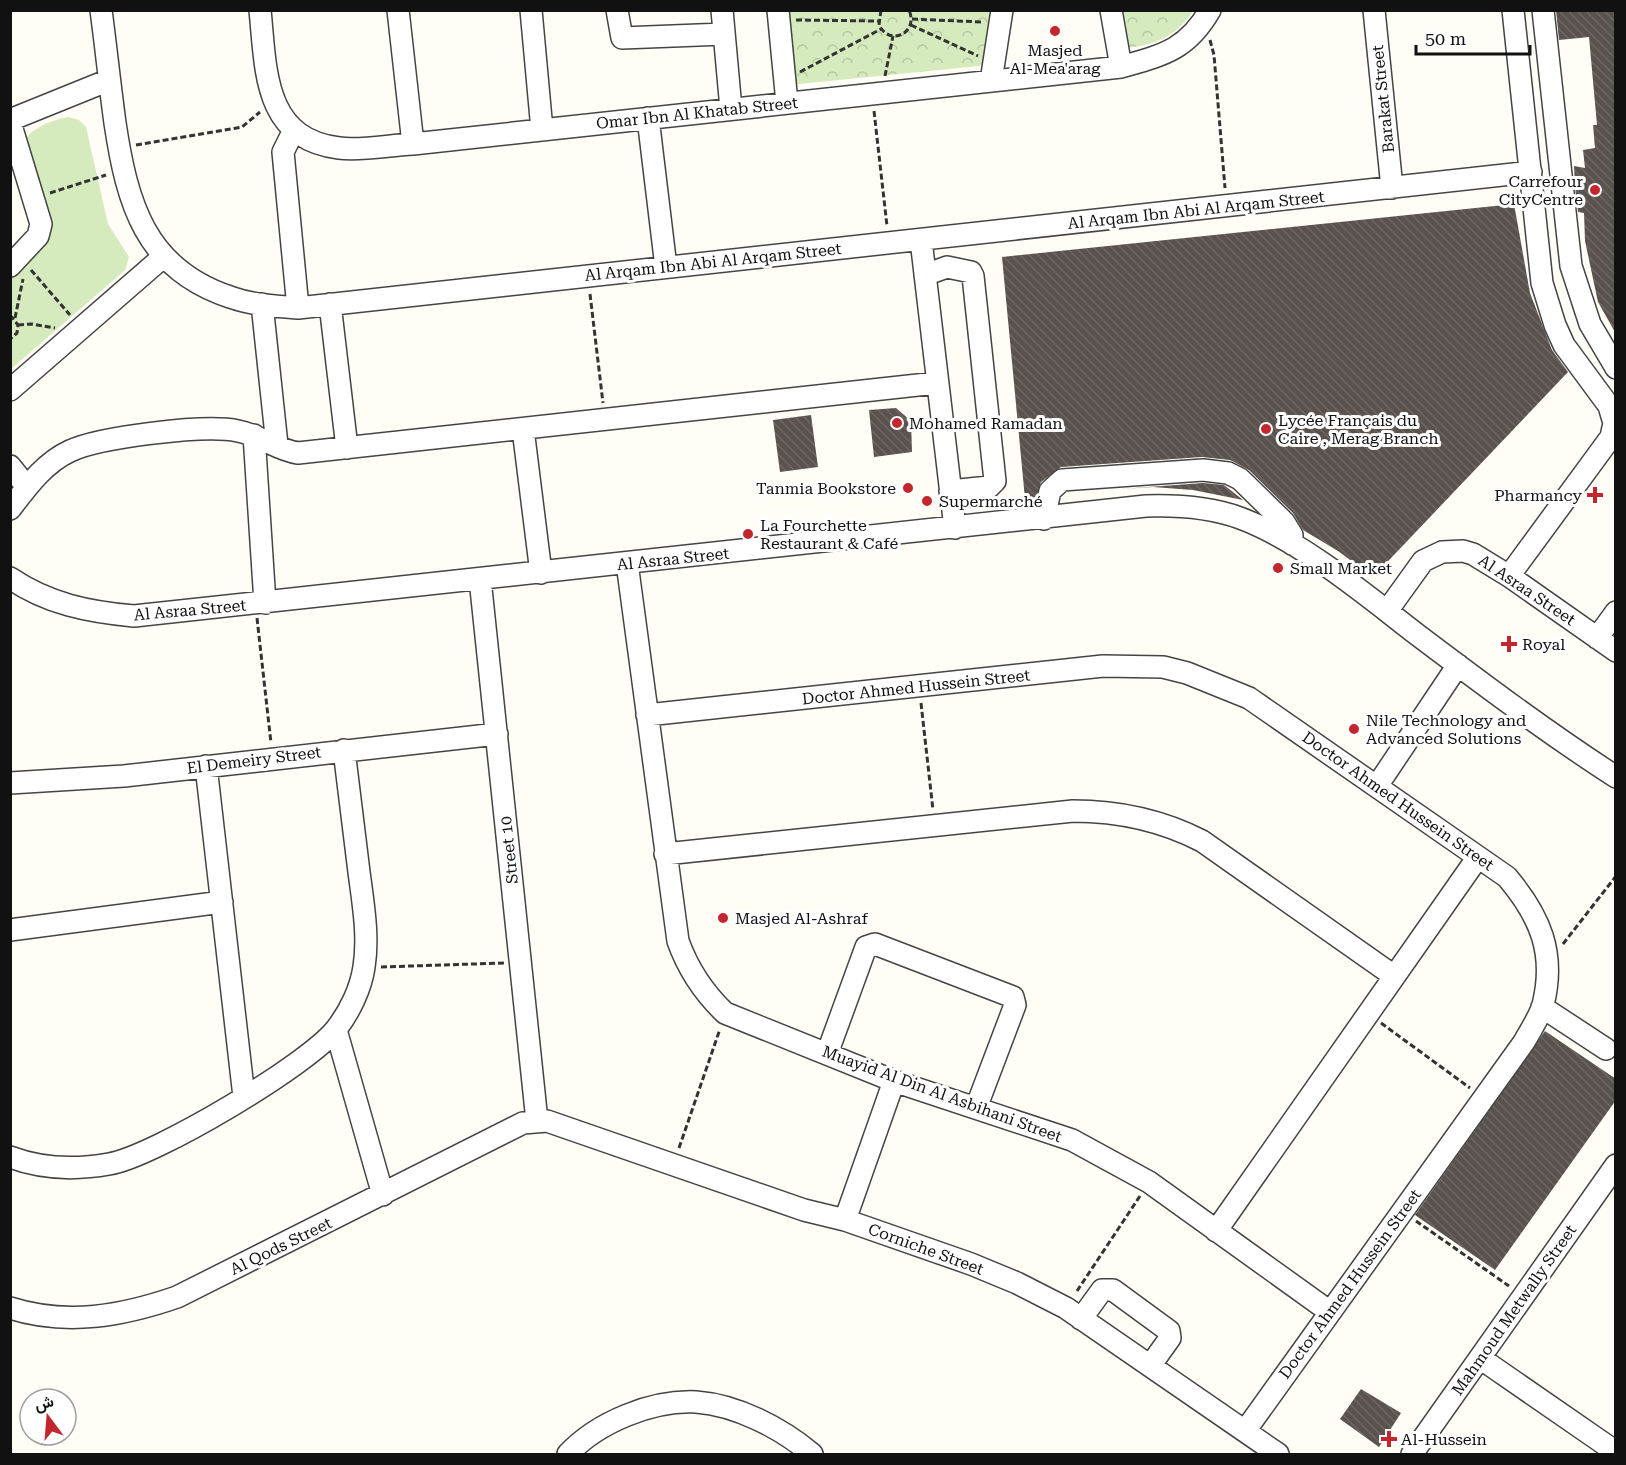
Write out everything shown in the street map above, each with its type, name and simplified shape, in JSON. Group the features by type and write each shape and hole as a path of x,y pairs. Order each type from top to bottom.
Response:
{"street":[{"name":"Al Arqam Ibn Abi Al Arqam Street","path":"101,10 122,170 141,226 163,257 209,288 230,297 262,304 298,308 1531,172"},
{"name":"Omar Ibn Al Khatab Street","path":"260,10 271,96 278,111 294,130 316,143 340,148 413,144 877,93 992,72 1121,67 1154,58 1185,44 1206,18"},
{"path":"398,10 413,144"},
{"path":"531,10 542,130"},
{"path":"617,10 622,38 724,34"},
{"path":"722,10 731,109"},
{"path":"1111,10 1121,67"},
{"name":"Barakat Street","path":"1374,10 1392,188"},
{"path":"1509,576 1611,437 1615,423 1609,406 1564,345 1547,304 1538,261 1531,172 1513,10"},
{"path":"1543,10 1571,266 1590,324 1616,368"},
{"path":"779,15 787,103"},
{"path":"992,72 1001,17"},
{"path":"10,266 40,231 34,199 10,121 109,80"},
{"path":"648,118 666,267"},
{"path":"294,130 283,152 298,308"},
{"path":"921,240 936,383 955,528"},
{"path":"10,390 163,257"},
{"path":"925,275 947,267 971,272 973,276 995,481 989,487 950,491"},
{"path":"262,304 277,445"},
{"path":"330,304 347,448"},
{"path":"10,509 46,467 69,452 96,442 204,429 229,430 254,435 287,451 298,453 936,383"},
{"path":"523,429 541,573"},
{"path":"254,435 260,604"},
{"path":"10,466 27,487"},
{"path":"1044,519 1050,491 1062,480 1216,469 1240,479 1284,522 1292,535 1292,544"},
{"name":"Al Asraa Street","path":"10,578 50,600 91,612 134,616 1044,519 1146,506 1178,505 1210,510 1241,519 1292,544 1387,611 1543,730 1616,777"},
{"name":"Al Asraa Street","path":"1387,611 1415,568 1432,555 1463,551 1473,554 1509,576 1616,651"},
{"name":"Muayid Al Din Al Asbihani Street","path":"627,564 678,941 686,962 709,997 725,1013 894,1081 1072,1140 1149,1182 1330,1312"},
{"name":"Street 10","path":"480,579 537,1121"},
{"path":"1597,638 1616,612"},
{"path":"1377,786 1458,665"},
{"name":"Doctor Ahmed Hussein Street","path":"647,715 1103,666 1163,667 1187,673 1249,698 1507,877 1530,904 1544,937 1547,964 1542,1007 1524,1042 1245,1431"},
{"name":"El Demeiry Street","path":"10,783 113,777 496,734"},
{"path":"10,1157 29,1164 69,1168 110,1164 149,1152 304,1059 336,1030 354,1000 364,967 366,923 344,750"},
{"path":"206,766 244,1097"},
{"path":"665,854 935,828 1072,811 1100,811 1127,815 1178,829 1202,841 1395,976"},
{"path":"1216,1231 1478,857"},
{"path":"10,930 222,902"},
{"path":"827,1054 866,946 875,944 1013,997 1015,1005 976,1108"},
{"path":"1542,1007 1606,1049"},
{"path":"336,1030 383,1195"},
{"path":"845,1220 894,1081"},
{"name":"Corniche Street","path":"537,1121 558,1123 804,1210 845,1220 971,1264 1017,1283 1073,1314 1278,1455"},
{"name":"Al Qods Street","path":"10,1308 62,1318 101,1317 140,1310 177,1297 383,1195 515,1126 537,1121"},
{"name":"Mahmoud Metwally Street","path":"1412,1455 1616,1165"},
{"path":"1073,1314 1102,1290 1113,1290 1169,1331 1170,1338 1150,1366"},
{"path":"1480,1358 1614,1446"},
{"path":"568,1455 599,1429 628,1415 661,1406 696,1402 736,1411 767,1425 812,1455"}],"path":[{"path":"880,11 878,21 881,29 892,36 902,35 911,25 910,11 916,10"},
{"path":"779,15 878,21"},
{"path":"912,19 1001,17"},
{"path":"1206,18 1214,55 1226,206"},
{"path":"911,25 992,72"},
{"path":"786,80 881,29"},
{"path":"889,243 877,93 892,36"},
{"path":"119,147 242,127 263,108 271,96"},
{"path":"34,199 122,170"},
{"path":"10,339 17,333 18,326 15,318 26,266 77,332"},
{"path":"588,276 605,420"},
{"path":"10,315 15,318"},
{"path":"18,326 46,325 77,332"},
{"path":"260,604 273,758"},
{"path":"919,687 935,828"},
{"path":"1547,964 1616,876"},
{"path":"364,967 521,963"},
{"path":"674,1164 725,1013"},
{"path":"1368,1014 1484,1098"},
{"path":"1073,1314 1149,1182"},
{"path":"1402,1212 1524,1296"}],"green space":[{"path":"781,11 998,11 993,59 979,66 789,85"},
{"path":"1114,11 1193,11 1178,29 1160,40 1128,48 1116,48"},
{"path":"68,117 79,120 86,127 108,224 129,257 125,270 11,369 11,277 36,255 50,232 22,143 42,125"}],"building":[{"name":"Carrefour CityCentre","path":"1556,10 1616,10 1616,334 1598,302 1585,241 1584,213 1578,212 1575,187 1574,166 1585,168 1583,150 1595,148 1593,125 1597,125 1589,37 1559,40"},
{"name":"Lycée Français du Caire , Merag Branch","path":"1514,204 1530,293 1552,350 1568,372 1373,577 1338,551 1303,530 1293,513 1249,470 1230,460 1202,457 1061,467 1041,482 1036,498 1025,499 1002,257"},
{"path":"896,408 911,421 912,452 874,457 869,410"},
{"path":"811,415 818,467 780,472 773,420"},
{"path":"1203,483 1224,485 1243,500 1193,490 1153,487 1121,489"},
{"path":"1545,1031 1616,1079 1616,1100 1495,1270 1415,1215"},
{"path":"1361,1389 1401,1413 1379,1447 1340,1419"}],"place":[{"name":"Masjed Al-Mea'arag","path":"1055,31"},
{"name":"Carrefour CityCentre","path":"1595,190"},
{"name":"Mohamed Ramadan","path":"897,423"},
{"name":"Lycée Français du Caire , Merag Branch","path":"1266,429"},
{"name":"Tanmia Bookstore","path":"908,488"},
{"name":"Pharmancy","path":"1595,495"},
{"name":"Supermarché","path":"927,501"},
{"name":"La Fourchette Restaurant & Café","path":"748,534"},
{"name":"Small Market","path":"1278,568"},
{"name":"Royal","path":"1509,644"},
{"name":"Nile Technology and Advanced Solutions","path":"1354,729"},
{"name":"Masjed Al-Ashraf","path":"723,918"},
{"name":"Al-Hussein","path":"1389,1439"}]}
